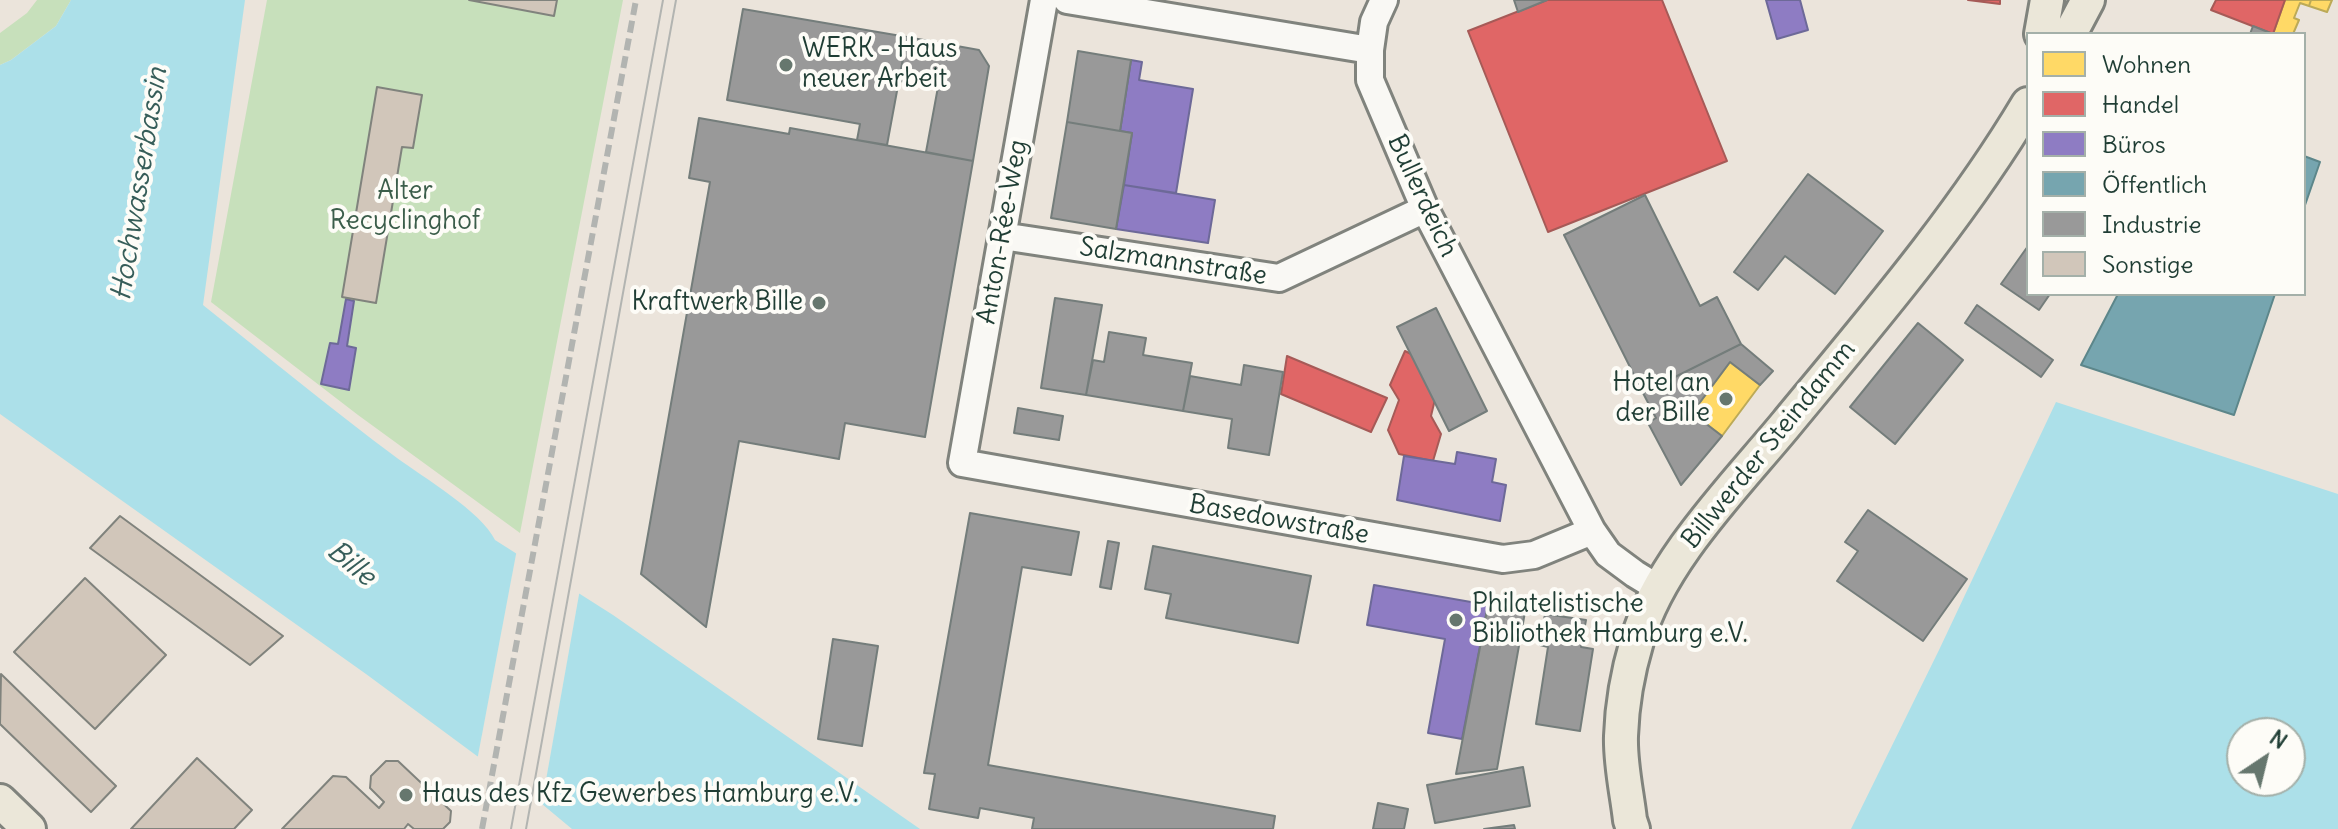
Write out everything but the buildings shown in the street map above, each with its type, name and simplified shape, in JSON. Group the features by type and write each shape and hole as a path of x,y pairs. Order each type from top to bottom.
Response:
{"main road":[{"path":"2041,32 2047,0"},
{"path":"2071,32 2088,0"},
{"name":"Billwerder Steindamm","path":"1633,829 1621,738 1626,692 1637,639 1658,588 1696,533 1940,233 1981,178 2026,107"},
{"path":"0,801 29,829"}],"street":[{"name":"Anton-Rée-Weg","path":"962,463 1044,0"},
{"path":"1067,0 1370,50"},
{"name":"Bullerdeich","path":"1384,0 1374,22 1370,80 1425,209 1592,531 1608,554 1658,588"},
{"name":"Salzmannstraße","path":"1002,236 1279,278 1425,209"},
{"name":"Basedowstraße","path":"962,463 1503,559 1534,555 1592,531"}],"green space":[{"path":"37,0 71,0 56,26 0,65 0,33 27,13"},
{"name":"Alter Recyclinghof","path":"267,0 623,0 520,533 358,415 211,302"}],"water":[{"path":"71,0 245,0 203,305 323,402 465,507 495,540 613,615 920,829 572,829 366,674 0,414 0,65 56,26"},
{"path":"2056,402 2338,494 2338,829 1851,829"}],"pier":[{"path":"517,549 580,589 541,808 477,761"}],"tram line":[{"path":"511,829 663,0"},
{"path":"526,829 676,0"}],"railway":[{"path":"482,829 636,0"}],"place":[{"name":"WERK - Haus neuer Arbeit","path":"786,65"},
{"name":"Kraftwerk Bille","path":"819,303"},
{"name":"Hotel an der Bille","path":"1726,399"},
{"name":"Philatelistische Bibliothek Hamburg e.V.","path":"1456,620"},
{"name":"Haus des Kfz Gewerbes Hamburg e.V.","path":"406,795"}],"water label":[{"name":"Hochwasserbassin","path":"140,184"},
{"name":"Bille","path":"351,564"}]}
